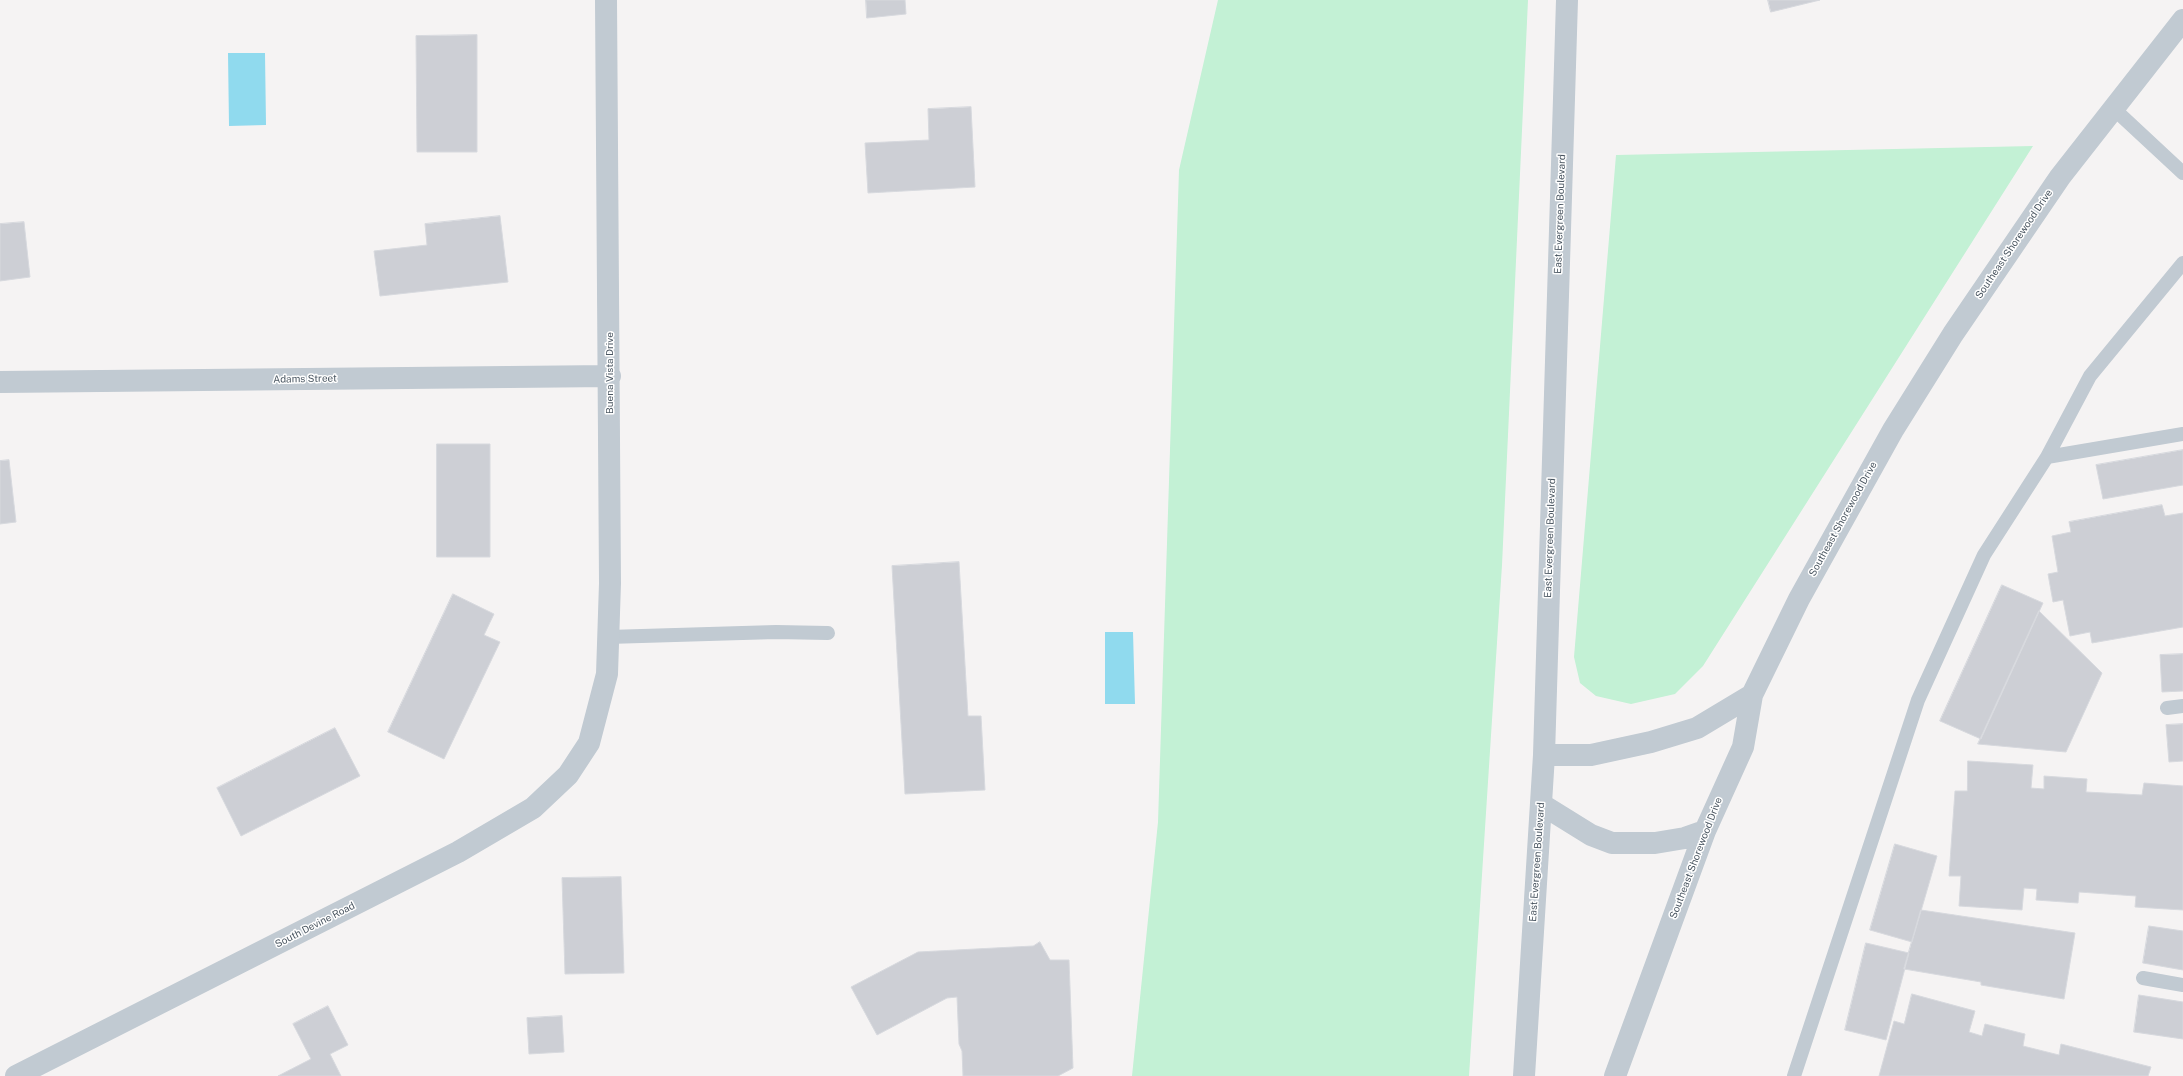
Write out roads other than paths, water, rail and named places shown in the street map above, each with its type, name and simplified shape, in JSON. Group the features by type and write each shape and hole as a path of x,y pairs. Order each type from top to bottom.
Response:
{"street":[{"name":"Buena Vista Drive","path":"589,743 607,674 610,583 610,376 606,0"},
{"name":"East Evergreen Boulevard","path":"1524,1076 1544,755 1567,0"},
{"name":"Southeast Shorewood Drive","path":"1615,1076 1705,831 1743,747 1752,694 1799,599 1893,430 1953,334 2060,177 2183,20"},
{"name":"Adams Street","path":"0,382 610,376"},
{"path":"1544,755 1591,755 1651,742 1697,728 1752,694"},
{"name":"South Devine Road","path":"16,1076 458,852 533,808 568,775 589,743"},
{"path":"1541,804 1591,835 1612,843 1655,842 1685,838 1705,831"}],"lane":[{"path":"2113,108 2183,173"},
{"path":"1794,1076 1918,700 1984,555 2047,457 2090,376 2183,263"},
{"path":"2047,457 2183,434"},
{"path":"608,637 776,632 828,633"},
{"path":"2167,708 2183,706"},
{"path":"2143,978 2183,984"}],"water":[{"path":"228,53 265,53 266,125 229,126"},
{"path":"1105,632 1133,632 1135,704 1105,704"}]}
